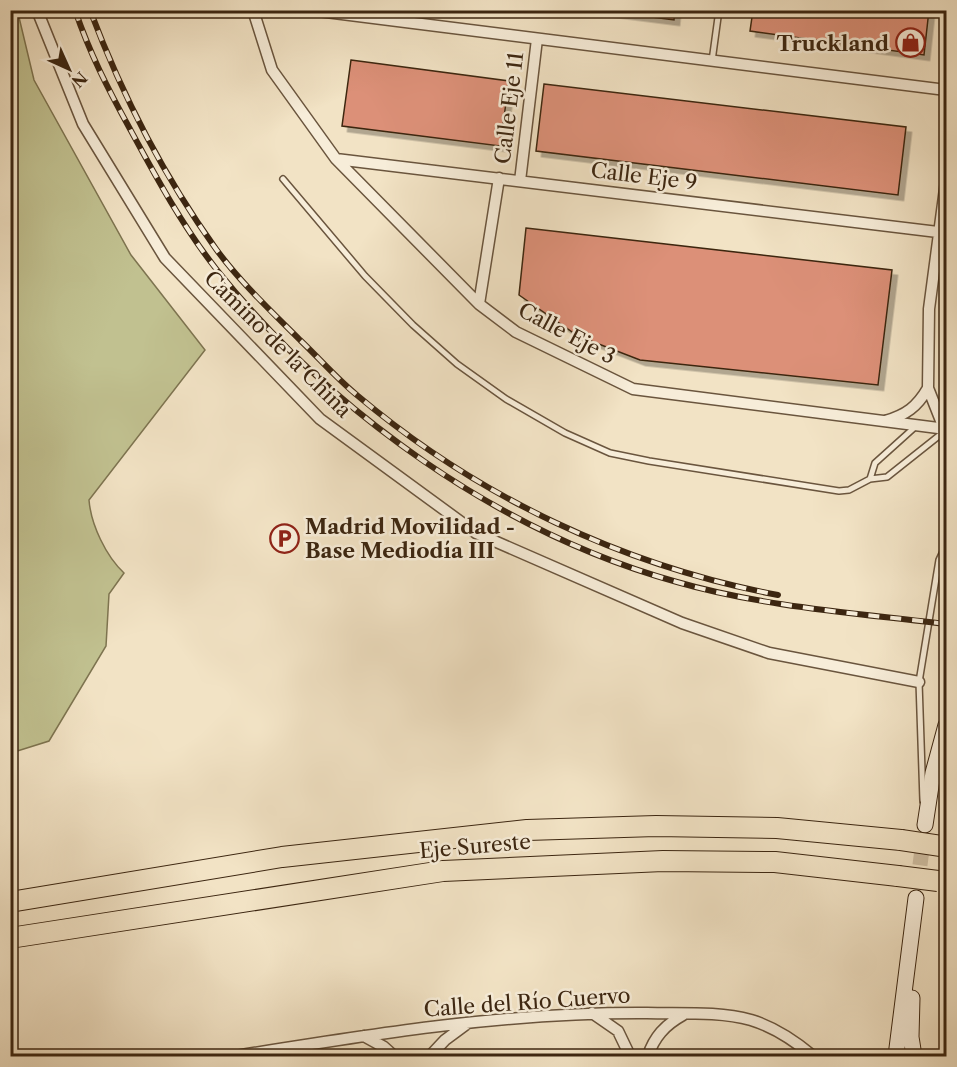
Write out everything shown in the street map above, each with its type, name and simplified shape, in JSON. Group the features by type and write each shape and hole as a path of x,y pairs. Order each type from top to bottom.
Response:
{"highway":[{"name":"Eje Sureste","path":"10,902 282,857 527,830 656,826 766,828 901,840 944,847"},
{"name":"Eje Sureste","path":"10,938 443,871 663,861 764,862 942,882"}],"main road":[{"path":"925,825 933,772 946,725"},
{"path":"896,1056 916,898"},
{"path":"914,914 911,1037 914,1056"}],"street":[{"name":"Camino de la China","path":"37,10 83,124 165,258 320,419 477,533 661,614 769,653 919,682"},
{"name":"Calle Eje 3","path":"253,10 272,70 336,159 479,304 516,332 633,389 879,423 901,417 919,404 928,388"},
{"path":"310,10 712,63 946,90"},
{"name":"Calle Eje 11","path":"520,181 537,39"},
{"name":"Calle Eje 9","path":"336,159 943,232"},
{"name":"Calle Eje 11","path":"479,304 499,178"},
{"path":"946,181 943,232 929,309 928,388 946,431"},
{"path":"879,423 946,431"},
{"path":"591,1013 618,1031 630,1056"},
{"name":"Calle del Río Cuervo","path":"235,1056 470,1021 591,1013 685,1014 750,1020 785,1036 813,1056"},
{"path":"648,1056 663,1029 685,1014"},
{"path":"430,1056 445,1040 470,1021"},
{"path":"363,1036 384,1047 394,1056"}],"lane":[{"path":"712,63 719,10"},
{"path":"283,179 365,276 413,325 456,364 506,399 565,433 610,453 839,491 849,490 870,479 888,477 946,431"},
{"path":"870,479 875,463 915,427"},
{"path":"925,825 920,773 919,682 939,560 946,545"}],"green space":[{"path":"10,11 18,13 34,80 131,255 205,350 89,500 100,540 124,573 109,594 106,646 49,741 11,753"}],"building":[{"path":"597,10 675,10 674,20"},
{"path":"753,10 929,10 924,55 750,31"},
{"path":"351,60 509,81 500,146 342,126"},
{"path":"544,84 906,127 898,195 536,151"},
{"path":"526,228 892,270 878,385 640,360 578,336 519,295"}],"tunnel":[{"path":"917,888 924,834"}],"railway":[{"path":"75,10 114,100 181,219 217,270 262,322 312,372 366,418 423,461 484,499 546,533 611,560 677,582 743,598 946,624"},
{"path":"90,10 102,42 145,134 178,192 216,249 245,285 350,389 404,432 453,466 503,496 555,522 609,546 664,566 778,595"}],"place":[{"name":"Truckland","path":"910,43"},
{"name":"Madrid Movilidad - Base Mediodía III","path":"284,538"}]}
